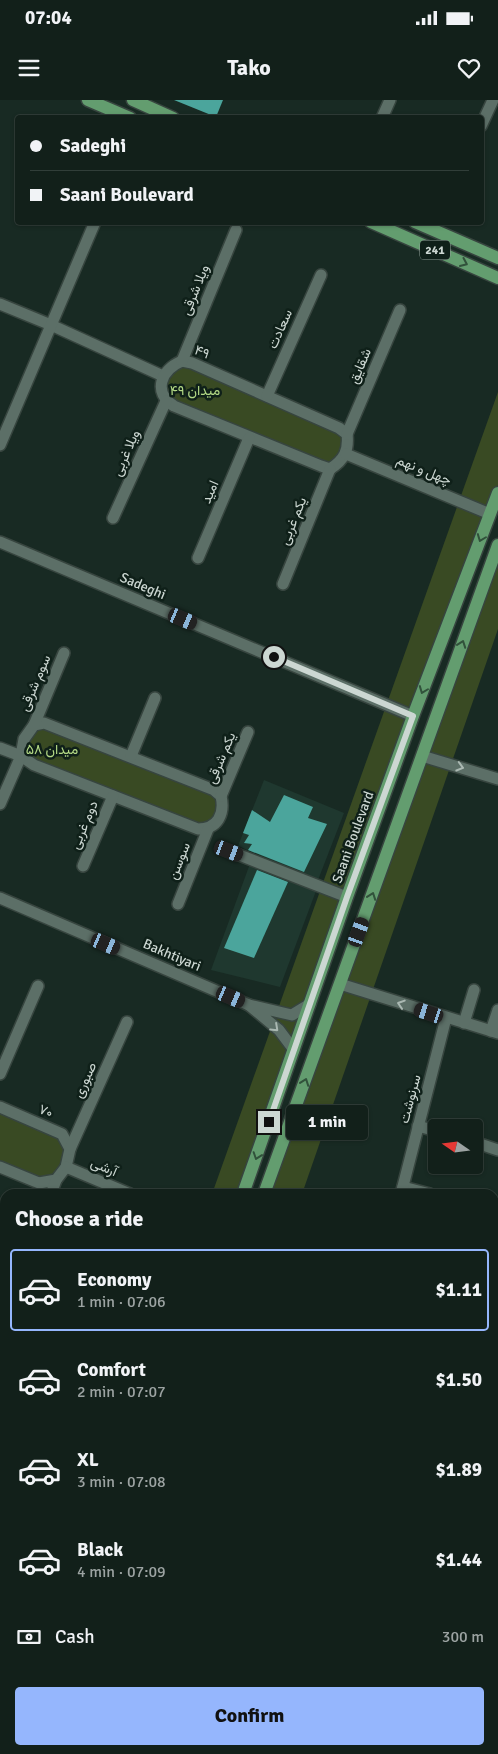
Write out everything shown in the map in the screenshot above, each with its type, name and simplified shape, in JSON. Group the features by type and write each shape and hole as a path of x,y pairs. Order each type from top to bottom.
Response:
{"main road":[{"path":"88,100 123,115"},
{"path":"133,100 150,103 169,115"},
{"name":"241","path":"378,225 498,278"},
{"name":"241","path":"422,225 496,257"},
{"name":"Saani Boulevard","path":"245,1189 347,897 413,716 498,493"},
{"path":"266,1189 498,545"},
{"path":"319,977 340,984"}],"street":[{"path":"383,115 390,100"},
{"path":"484,120 493,100"},
{"path":"0,445 94,225"},
{"name":"ویلا شرقی","path":"182,361 236,230"},
{"name":"سعادت","path":"267,396 321,275"},
{"path":"0,304 163,376 162,390 166,401 174,406 249,438 330,469 339,463 346,454 347,434"},
{"name":"شقایق","path":"347,434 400,310"},
{"name":"۴۹","path":"163,376 173,365 182,361 192,363 339,428 347,434"},
{"name":"ویلا غربی","path":"112,518 166,401"},
{"name":"امید","path":"198,558 249,438"},
{"name":"چهل و نهم","path":"346,454 490,514"},
{"name":"یکم غربی","path":"284,584 330,469"},
{"name":"Sadeghi","path":"0,542 413,716"},
{"name":"سوم شرقی","path":"34,724 64,653"},
{"path":"131,756 155,698"},
{"path":"0,748 21,756 34,766 198,829 208,829 215,824 220,816 223,805 221,796 214,790 44,723 34,724 24,739 21,756 0,804"},
{"name":"یکم شرقی","path":"221,796 248,732"},
{"path":"422,756 498,778"},
{"name":"دوم غربی","path":"83,866 113,796"},
{"name":"سوسن","path":"178,904 208,829"},
{"path":"229,851 347,897"},
{"name":"Bakhtiyari","path":"0,898 248,1005"},
{"path":"340,984 495,1032 498,1010"},
{"path":"0,1074 38,986"},
{"path":"464,1023 474,990"},
{"path":"248,1005 292,1015 310,1004"},
{"path":"248,1005 279,1030 294,1050"},
{"name":"سرنوشت","path":"402,1189 446,1018"},
{"name":"صبوری","path":"70,1149 127,1022"},
{"name":"۷۰","path":"0,1107 62,1134 70,1149"},
{"path":"418,1126 428,1129"},
{"path":"483,1145 498,1150"},
{"path":"52,1189 56,1180 66,1167 70,1149"},
{"path":"0,1167 39,1183 56,1180"},
{"name":"آرشی","path":"66,1167 118,1189"}],"shaded area":[{"path":"264,780 344,813 318,880 238,846"},
{"path":"251,861 316,891 280,987 211,970"}],"green space":[{"name":"میدان ۴۹","path":"182,361 339,428 348,444 330,469 166,401 163,376"},
{"path":"498,392 498,485 490,514 246,1189 214,1189"},
{"path":"498,545 498,629 304,1189 266,1189"},
{"name":"میدان ۵۸","path":"34,725 214,790 223,805 208,829 28,762 24,739"},
{"path":"0,1107 62,1134 70,1149 66,1167 39,1183 0,1167"}],"building":[{"path":"174,100 223,100 217,115 211,115"},
{"path":"284,795 313,807 308,818 327,824 304,872 248,850 252,844 244,843 249,835 243,833 252,810 270,822"},
{"path":"257,870 288,882 254,958 224,948"}],"route":[{"path":"269,1122 347,897 413,716 274,657"}]}
